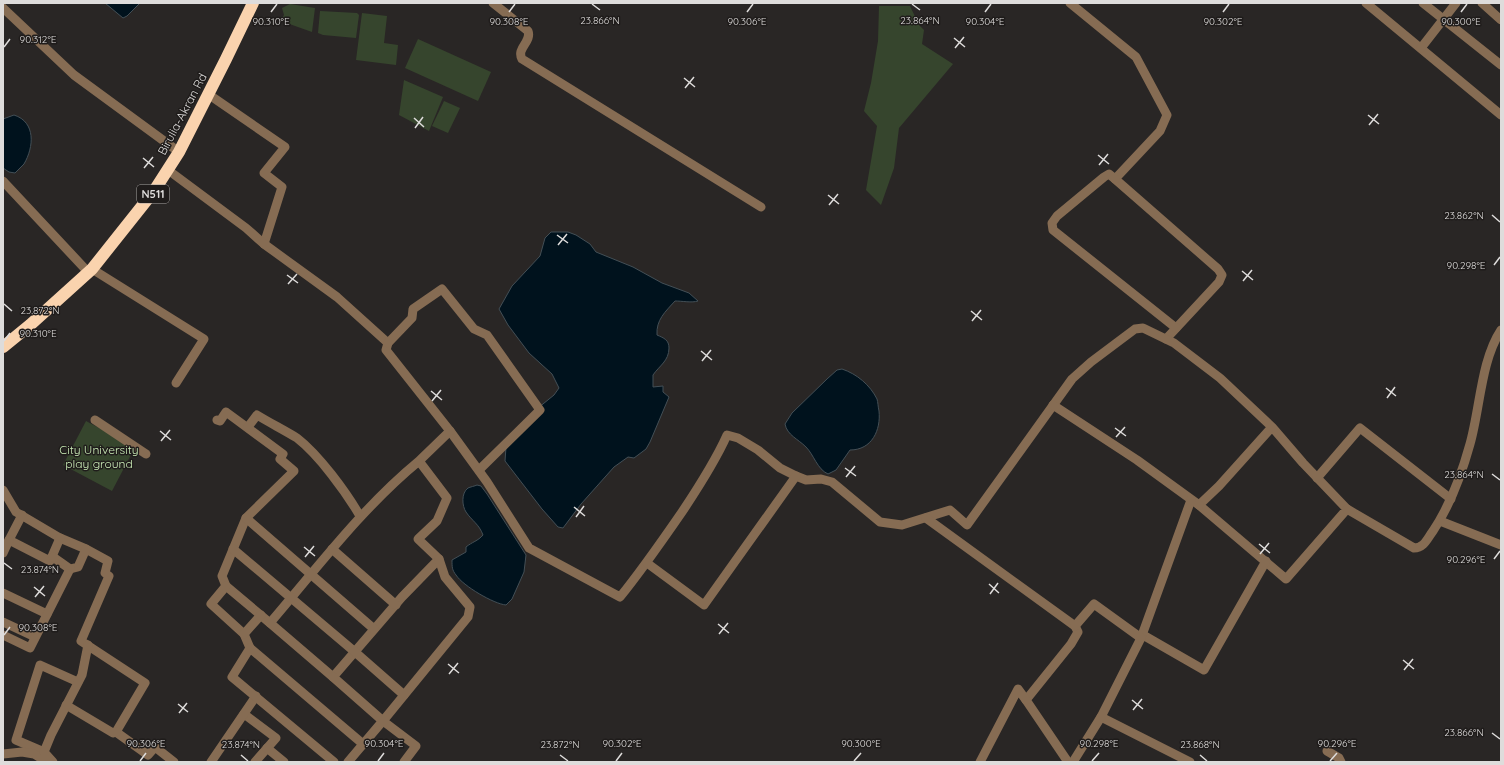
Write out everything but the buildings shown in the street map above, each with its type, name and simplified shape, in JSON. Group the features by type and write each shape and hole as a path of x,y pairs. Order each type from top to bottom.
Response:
{"highway":[{"name":"Birulia-Akran Rd","path":"3,347 30,325 90,270 154,192 179,152 253,3"}],"street":[{"path":"493,3 528,31 528,38 520,50 522,59 761,207"},
{"path":"1070,3 1136,57 1167,115 1160,131 1115,179"},
{"path":"1366,3 1501,114"},
{"path":"1423,3 1501,65"},
{"path":"1421,48 1456,3"},
{"path":"1482,3 1501,20"},
{"path":"3,8 78,79 179,152"},
{"path":"208,94 286,147 264,173 282,187 264,244"},
{"path":"168,170 246,228 264,244 337,297 388,343"},
{"path":"1166,339 1219,282 1222,275 1218,268 1109,174 1057,216 1052,223 1053,230 1176,328"},
{"path":"3,181 90,270 204,339 176,383"},
{"path":"479,470 540,410 487,335 474,329 442,289 413,309 412,318 388,343 386,350 479,470 529,548 620,597 647,563 697,490 727,435 738,438 758,450 780,468 796,476 806,480 832,482 880,522 902,526 950,510 967,525 1072,379 1091,362 1134,329 1143,328 1174,343 1220,378 1272,427 1317,478 1347,509 1414,548 1419,548 1423,545 1440,521 1451,498 1470,444 1493,341 1501,330"},
{"path":"1053,405 1137,460 1195,503 1286,579 1347,509"},
{"path":"217,420 220,421 226,412 283,454 280,460 294,471 246,518 222,576 226,586 383,721 416,746 404,762"},
{"path":"248,427 257,415 302,443 321,463 352,501 360,516"},
{"path":"95,420 146,454"},
{"path":"1073,762 1101,717 1142,637 1195,503 1219,486 1272,427"},
{"path":"1317,478 1360,428 1451,498"},
{"path":"270,623 360,516 396,479 450,431"},
{"path":"348,762 468,617 470,607 445,577 439,559 418,539 437,521 447,498 418,461"},
{"path":"647,563 704,605 796,476"},
{"path":"3,490 16,512 60,538 86,549 108,561 106,573 109,576 81,640 145,683 116,732"},
{"path":"3,553 22,515"},
{"path":"246,518 374,629"},
{"path":"926,518 1075,626 1078,632 1071,644 1026,700"},
{"path":"1440,521 1501,545"},
{"path":"9,540 50,561 60,538"},
{"path":"53,557 70,568 78,567 86,549"},
{"path":"233,549 404,695"},
{"path":"332,549 396,605"},
{"path":"333,677 374,629 439,559"},
{"path":"1075,626 1094,604 1142,637 1204,670 1266,561"},
{"path":"3,635 30,648 70,568"},
{"path":"226,586 211,604 244,634 250,648 363,744"},
{"path":"3,593 47,614"},
{"path":"244,634 261,615"},
{"path":"3,622 35,637"},
{"path":"44,752 51,735 82,675 88,646"},
{"path":"250,648 232,677 334,762"},
{"path":"54,762 44,752 16,740 40,665 78,682"},
{"path":"980,762 1018,689 1068,762"},
{"path":"211,762 256,696"},
{"path":"66,705 113,733 116,732 145,759 155,747 174,762"},
{"path":"244,714 276,738 255,762"},
{"path":"1101,717 1190,762"},
{"path":"267,748 284,762"},
{"path":"1327,751 1339,758 1341,762"},
{"path":"3,754 22,752 34,754 47,762"}],"green space":[{"path":"290,4 315,8 312,32 281,21 284,15 282,8"},
{"path":"879,6 910,6 919,25 924,30 922,44 953,64 899,128 894,168 881,205 866,190 877,126 864,111 871,83 878,41"},
{"path":"320,11 357,13 359,15 356,38 323,35 318,33"},
{"path":"362,13 387,16 384,43 398,45 396,65 356,60"},
{"path":"418,39 491,72 478,101 405,68"},
{"path":"404,80 443,97 429,131 399,115"},
{"path":"444,101 460,108 448,133 432,126"},
{"name":"City University play ground","path":"86,421 135,447 112,491 63,465"}],"water":[{"path":"105,3 140,3 123,18"},
{"path":"14,115 21,118 26,123 31,136 30,150 24,164 15,173 9,172 3,168 3,119"},
{"path":"551,232 568,232 576,235 590,244 596,252 633,267 662,283 689,293 698,301 675,301 662,316 658,325 657,335 667,341 669,345 669,353 666,360 653,375 653,387 663,386 663,392 669,397 646,449 634,458 628,457 614,467 581,504 563,528 558,527 542,509 505,461 506,447 538,408 554,395 559,388 552,374 529,353 508,325 499,309 512,286 540,256 545,238"},
{"path":"842,369 853,374 871,389 877,399 879,418 877,432 874,438 864,447 850,450 836,470 828,474 821,469 809,450 790,434 785,424 792,413 827,379 837,370"},
{"path":"477,485 481,486 487,494 526,555 524,572 512,599 506,605 487,598 472,589 460,579 452,568 452,560 466,552 466,547 483,535 480,528 466,512 463,503 463,496 466,490"}]}
